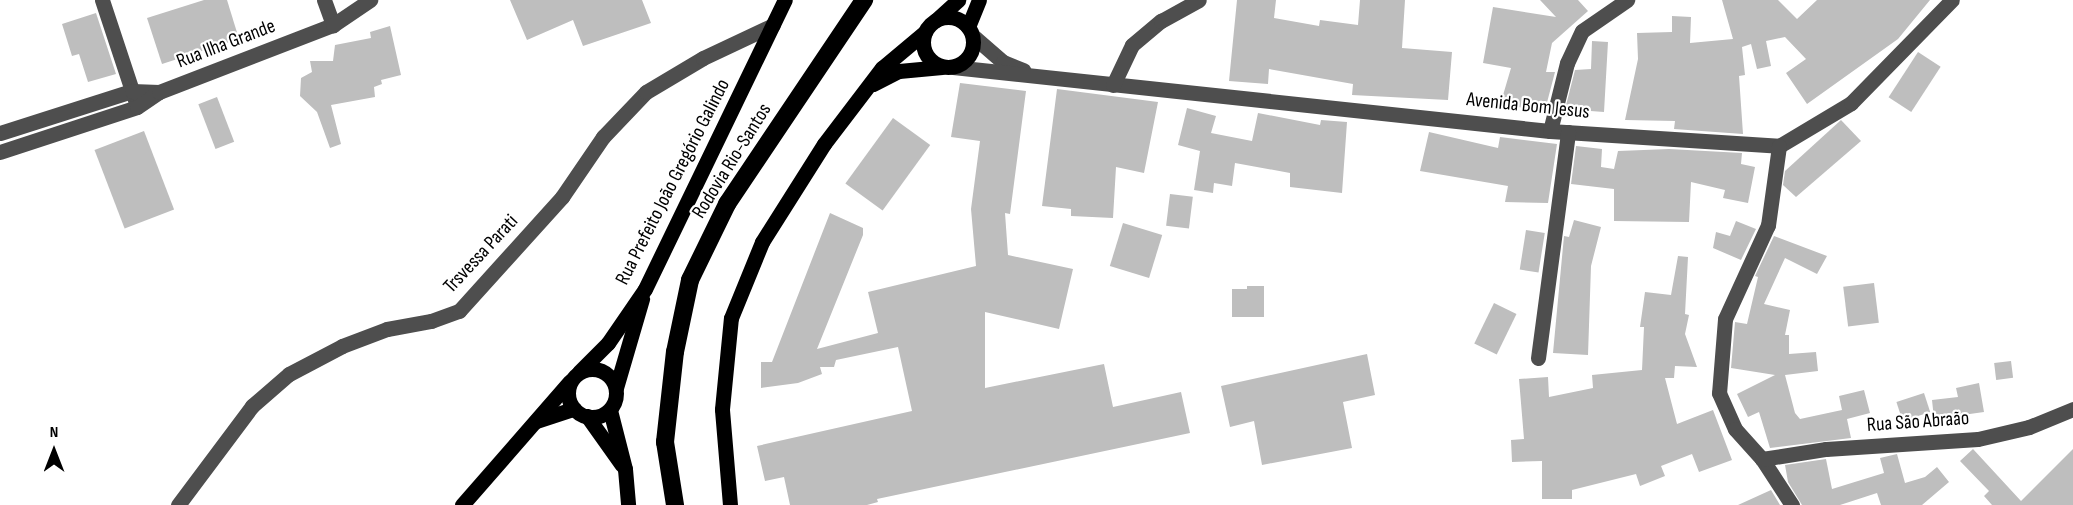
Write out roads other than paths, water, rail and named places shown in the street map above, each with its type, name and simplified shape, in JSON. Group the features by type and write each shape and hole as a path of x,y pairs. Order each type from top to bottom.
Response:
{"highway":[{"name":"Rodovia Rio-Santos","path":"675,505 665,442 675,352 690,280 727,204 864,0"}],"main road":[{"name":"Rua Prefeito João Gregório Galindo","path":"462,505 575,376 608,343 645,290 785,0"},
{"path":"730,505 722,409 731,318 762,242 824,144 863,91 882,68 958,0"},
{"path":"863,91 899,71 948,67 970,54 970,32 979,0"},
{"path":"930,27 951,18 970,32"},
{"path":"930,27 927,55 948,67"},
{"path":"628,505 625,469 610,410 645,290"},
{"path":"616,388 602,371 575,376 568,397 625,469"},
{"path":"536,421 610,410"}],"street":[{"path":"102,0 137,107"},
{"path":"324,0 333,25"},
{"name":"Rua Ilha Grande","path":"0,152 137,107 159,93 333,25 370,0"},
{"path":"1113,85 1132,45 1161,21 1199,0"},
{"path":"1550,130 1567,63 1582,31 1627,0"},
{"path":"1792,505 1762,459 1735,429 1719,393 1725,319 1768,225 1779,147 1851,103 1952,0"},
{"name":"Trsvessa Parati","path":"178,505 252,406 288,374 342,346 387,328 431,321 459,310 562,197 603,137 646,93 703,58 773,25"},
{"name":"Avenida Bom Jesus","path":"970,32 1003,62 1046,79"},
{"name":"Avenida Bom Jesus","path":"948,67 1568,132 1779,147"},
{"name":"Rua Ilha Grande","path":"0,133 132,91 159,93"},
{"path":"1538,358 1568,132"},
{"name":"Rua São Abraão","path":"1762,459 1826,449 1978,439 2029,427 2073,409"}]}
